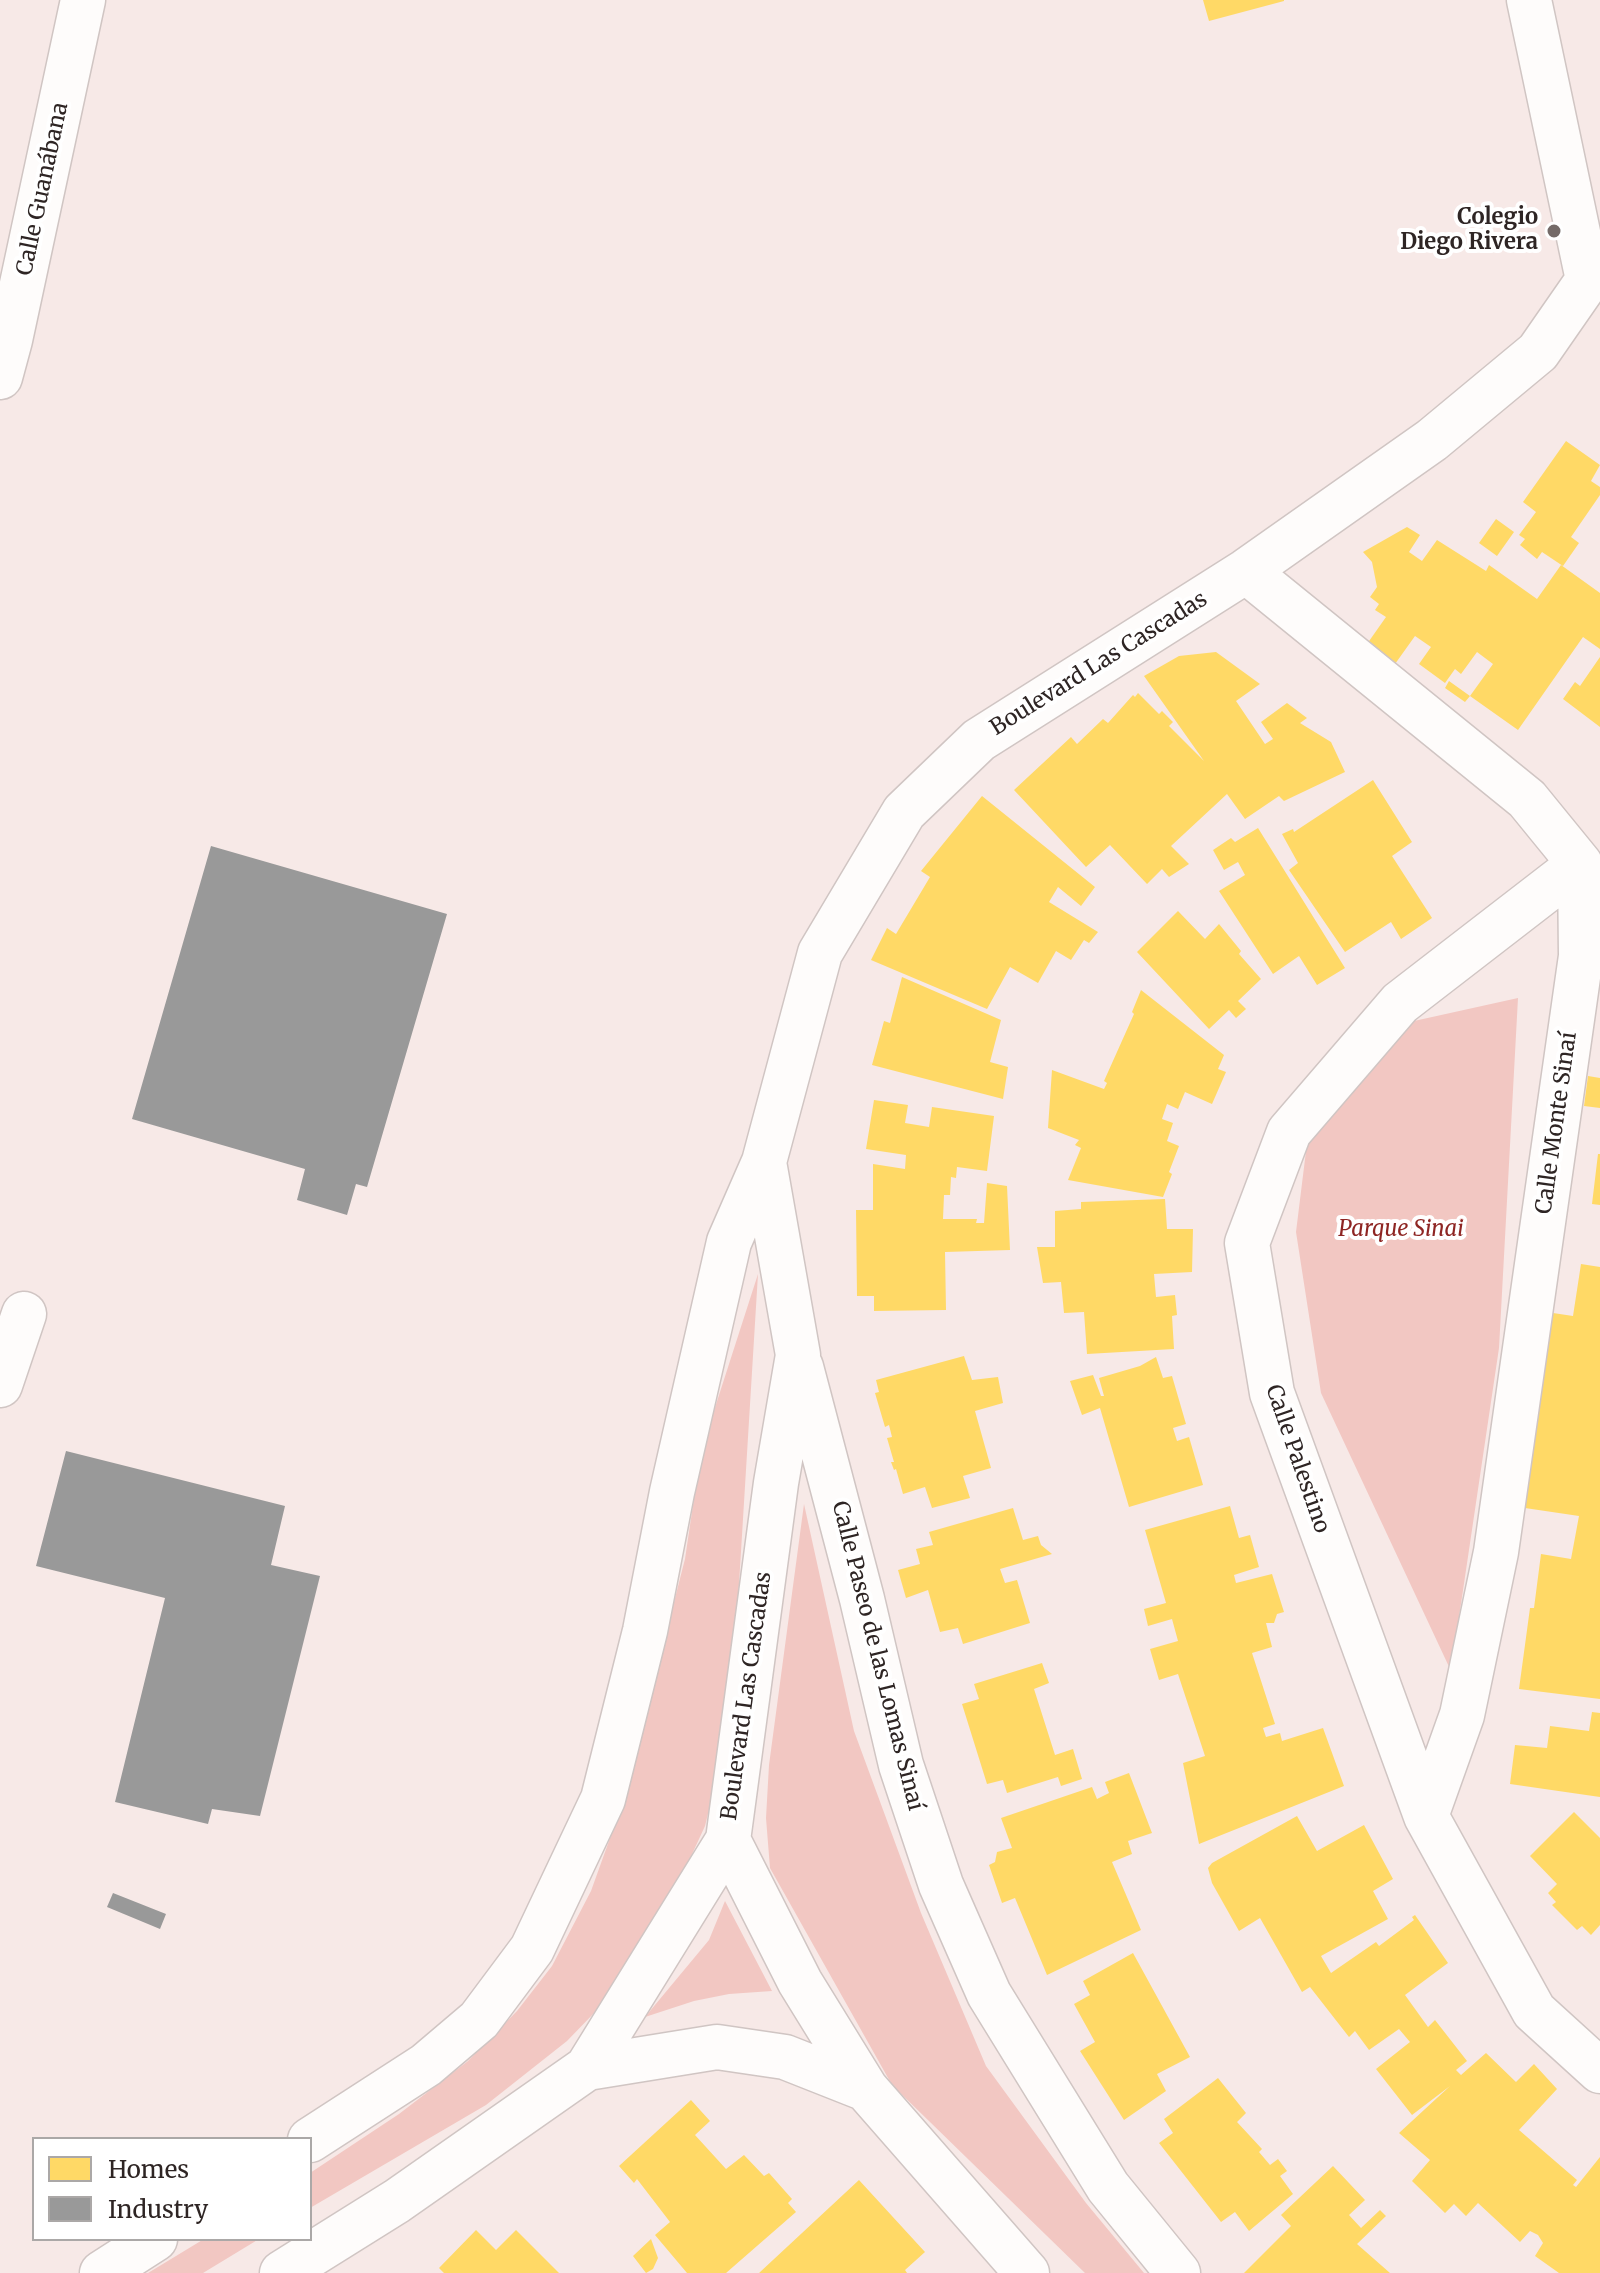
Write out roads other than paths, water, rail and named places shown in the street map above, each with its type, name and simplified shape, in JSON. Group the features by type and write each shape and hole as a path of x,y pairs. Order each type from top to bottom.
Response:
{"street":[{"name":"Calle Guanábana","path":"3,352 83,0"},
{"path":"1529,0 1594,285"},
{"name":"Boulevard Las Cascadas","path":"312,2139 426,2065 479,2020 532,1949 603,1799 645,1631 672,1492 729,1242 764,1162 820,953 904,812 979,740 1246,571 1432,440 1538,352 1594,285"},
{"path":"1246,571 1527,799 1580,864"},
{"name":"Calle Monte Sinaí","path":"1426,1816 1462,1715 1496,1552 1581,956 1580,864"},
{"name":"Calle Palestino","path":"1580,864 1400,1003 1289,1132 1247,1243 1272,1393 1426,1816 1534,2011 1600,2071"},
{"name":"Boulevard Las Cascadas","path":"282,2273 397,2201 587,2068 728,1840 776,1483 798,1355 764,1162"},
{"path":"0,1385 24,1314"},
{"name":"Calle Paseo de las Lomas Sinaí","path":"798,1355 855,1571 901,1765 941,1885 989,1994 1108,2187 1178,2273"},
{"path":"728,1840 800,1982 866,2089 1027,2273"},
{"path":"587,2068 717,2047 785,2057 866,2089"},
{"path":"102,2273 152,2241"}],"place":[{"name":"Colegio Diego Rivera","path":"1554,231"}],"park label":[{"name":"Parque Sinai","path":"1401,1230"}]}
